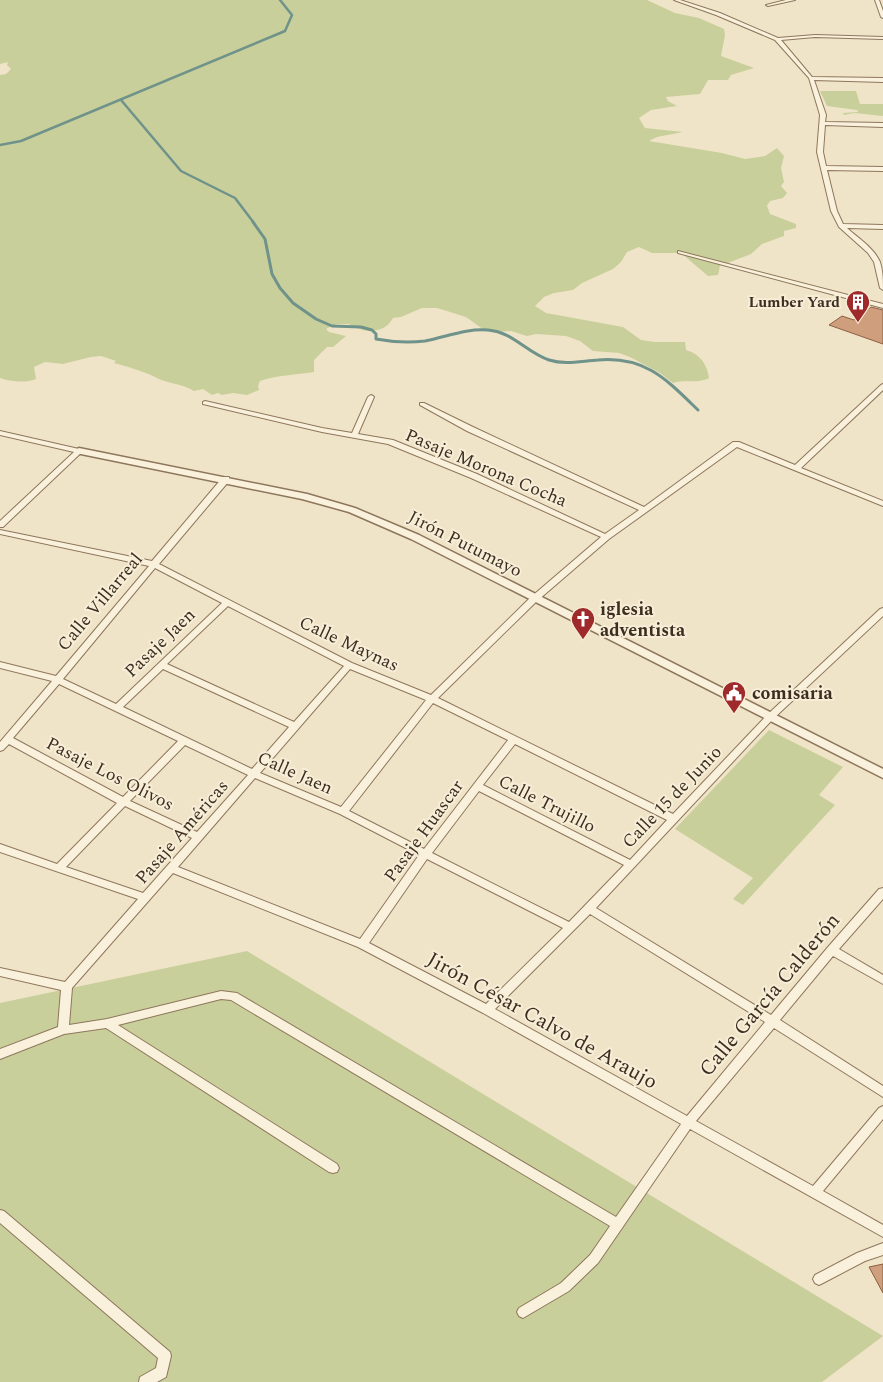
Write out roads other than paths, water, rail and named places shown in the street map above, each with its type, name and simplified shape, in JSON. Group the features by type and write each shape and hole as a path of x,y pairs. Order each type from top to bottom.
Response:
{"street":[{"path":"676,0 718,14 776,39 811,78 823,115 820,152 834,211 841,226 870,252 877,262 883,288"},
{"path":"768,5 792,0"},
{"path":"878,0 883,17"},
{"path":"776,39 815,36 883,38"},
{"path":"811,78 883,80"},
{"path":"822,123 883,125"},
{"path":"825,168 883,169"},
{"path":"841,226 883,226"},
{"path":"680,252 883,306"},
{"path":"870,252 883,255"},
{"path":"796,468 883,386"},
{"path":"354,436 371,397"},
{"name":"Pasaje Morona Cocha","path":"205,403 354,436 390,442 474,476 606,537"},
{"path":"422,404 470,429 645,510"},
{"name":"Jirón Putumayo","path":"0,433 79,451 304,496 352,510 415,537 534,599 883,774"},
{"path":"343,812 432,699 534,599 606,537 736,444 883,504"},
{"path":"0,525 79,451"},
{"name":"Calle Villarreal","path":"0,748 226,479"},
{"name":"Calle Maynas","path":"0,532 153,564 350,665 432,699 674,819"},
{"name":"Pasaje Jaen","path":"117,708 227,602"},
{"name":"Calle 15 de Junio","path":"487,1010 589,909 770,717 883,611"},
{"path":"872,622 883,626"},
{"name":"Calle Jaen","path":"0,665 56,680 117,708 254,774 343,812 570,927"},
{"path":"161,665 296,727"},
{"name":"Pasaje Américas","path":"66,987 350,665"},
{"name":"Pasaje Los Olivos","path":"7,739 124,802 199,837"},
{"name":"Pasaje Huascar","path":"362,944 425,854 514,739"},
{"path":"59,868 184,740"},
{"name":"Calle Trujillo","path":"476,786 630,864"},
{"path":"0,848 145,898"},
{"name":"Jirón César Calvo de Araujo","path":"171,868 362,944 487,1010 883,1231"},
{"name":"Calle García Calderón","path":"688,1123 772,1021 883,892"},
{"path":"589,909 772,1021 883,1092"},
{"path":"832,950 883,980"},
{"path":"0,972 66,987 63,1030"},
{"path":"0,1054 63,1030 107,1023 221,995 233,996 618,1224"},
{"path":"107,1023 333,1168"},
{"path":"815,1192 883,1111"},
{"path":"523,1312 565,1287 594,1259 688,1123"},
{"path":"0,1215 164,1356 161,1372 144,1382"},
{"path":"819,1279 861,1257 883,1249"}],"waterway":[{"path":"0,145 21,141 285,31 292,15 280,0"},
{"path":"121,100 181,171 235,198 254,223"},
{"path":"253,222 265,239 272,274 280,288 293,303 316,319 332,326 361,327 372,330 376,334 376,339 406,342 425,341 472,330 488,330 505,335 549,360 567,362 614,360 629,362 654,372 698,410"}],"place":[{"name":"Lumber Yard","path":"858,323"},
{"name":"iglesia adventista","path":"583,640"},
{"name":"comisaria","path":"734,714"}]}
